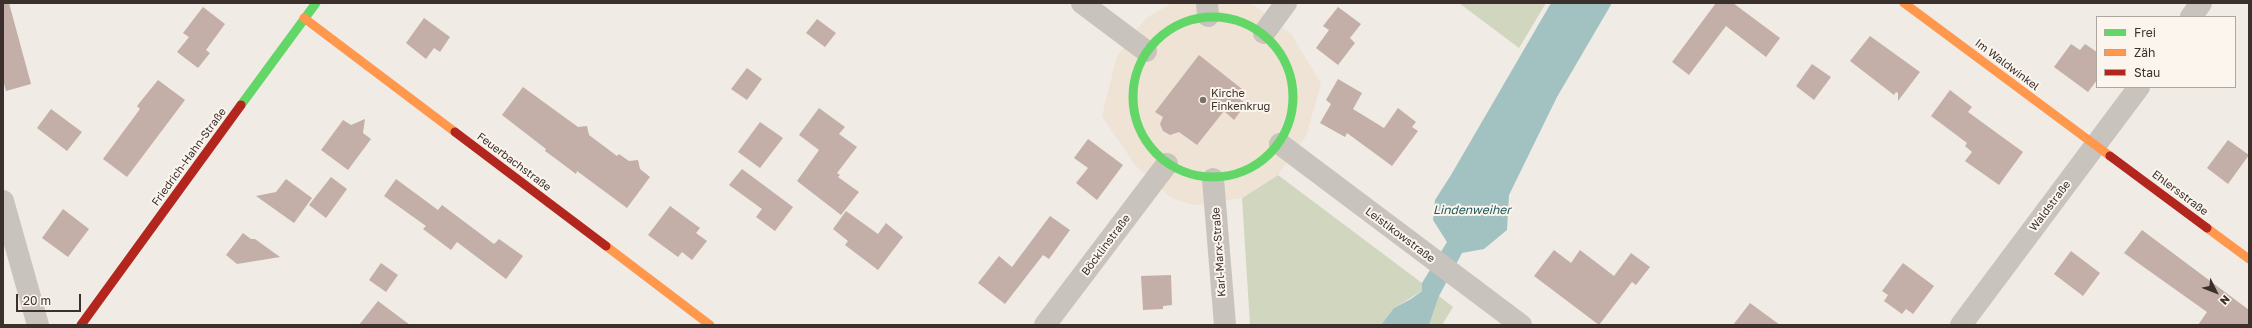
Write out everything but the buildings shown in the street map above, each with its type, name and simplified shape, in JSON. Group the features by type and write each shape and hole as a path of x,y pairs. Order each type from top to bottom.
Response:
{"street":[{"name":"Friedrich-Hahn-Straße","path":"81,325 316,3"},
{"path":"1082,3 1146,51"},
{"path":"1264,33 1286,3"},
{"name":"Im Waldwinkel","path":"1904,3 2096,146"},
{"path":"2192,16 2201,3"},
{"path":"1208,9 1237,20 1264,33 1284,56 1294,85 1292,116 1280,144 1262,162 1239,174 1213,178 1189,175 1167,164 1145,141 1133,112 1134,80 1146,51 1173,27 1208,9"},
{"name":"Feuerbachstraße","path":"304,18 710,325"},
{"name":"Waldstraße","path":"1960,325 2138,88"},
{"name":"Leistikowstraße","path":"1280,144 1521,325"},
{"name":"Ehlersstraße","path":"2096,146 2249,259"},
{"name":"Böcklinstraße","path":"1045,325 1167,164"},
{"name":"Karl-Marx-Straße","path":"1213,178 1225,325"},
{"path":"3,201 38,325"}],"green space":[{"path":"1459,3 1546,3 1519,48"},
{"path":"1278,175 1422,283 1422,291 1394,308 1381,325 1250,325 1242,198"},
{"path":"1439,296 1453,307 1442,325 1429,325"}],"shaded area":[{"path":"1172,3 1249,3 1254,5 1292,35 1321,84 1306,136 1278,175 1242,198 1194,205 1171,198 1135,165 1102,116 1117,56 1146,18"}],"water":[{"name":"Lindenweiher","path":"1551,3 1612,3 1557,97 1509,195 1507,230 1484,249 1462,253 1439,296 1429,325 1381,325 1394,308 1422,291 1422,283 1447,242 1433,220 1435,200"}],"traffic: fast":[{"path":"241,105 316,3"},
{"path":"1221,17 1236,20 1251,26 1270,40 1280,52 1287,66 1292,81 1293,97 1292,113 1287,128 1280,142 1270,154 1258,164 1236,174 1221,177 1205,177 1190,174 1168,164 1156,154 1146,142 1134,113 1133,89 1136,74 1146,52 1156,40 1168,30 1197,18 1221,17"}],"traffic: slow":[{"path":"1904,3 2110,156"},
{"path":"304,18 455,132"},
{"path":"2207,228 2249,259"},
{"path":"606,246 710,325"}],"traffic: jam":[{"path":"81,325 241,105"},
{"path":"455,132 606,246"},
{"path":"2110,156 2207,228"}],"place":[{"name":"Kirche Finkenkrug","path":"1203,100"}]}
